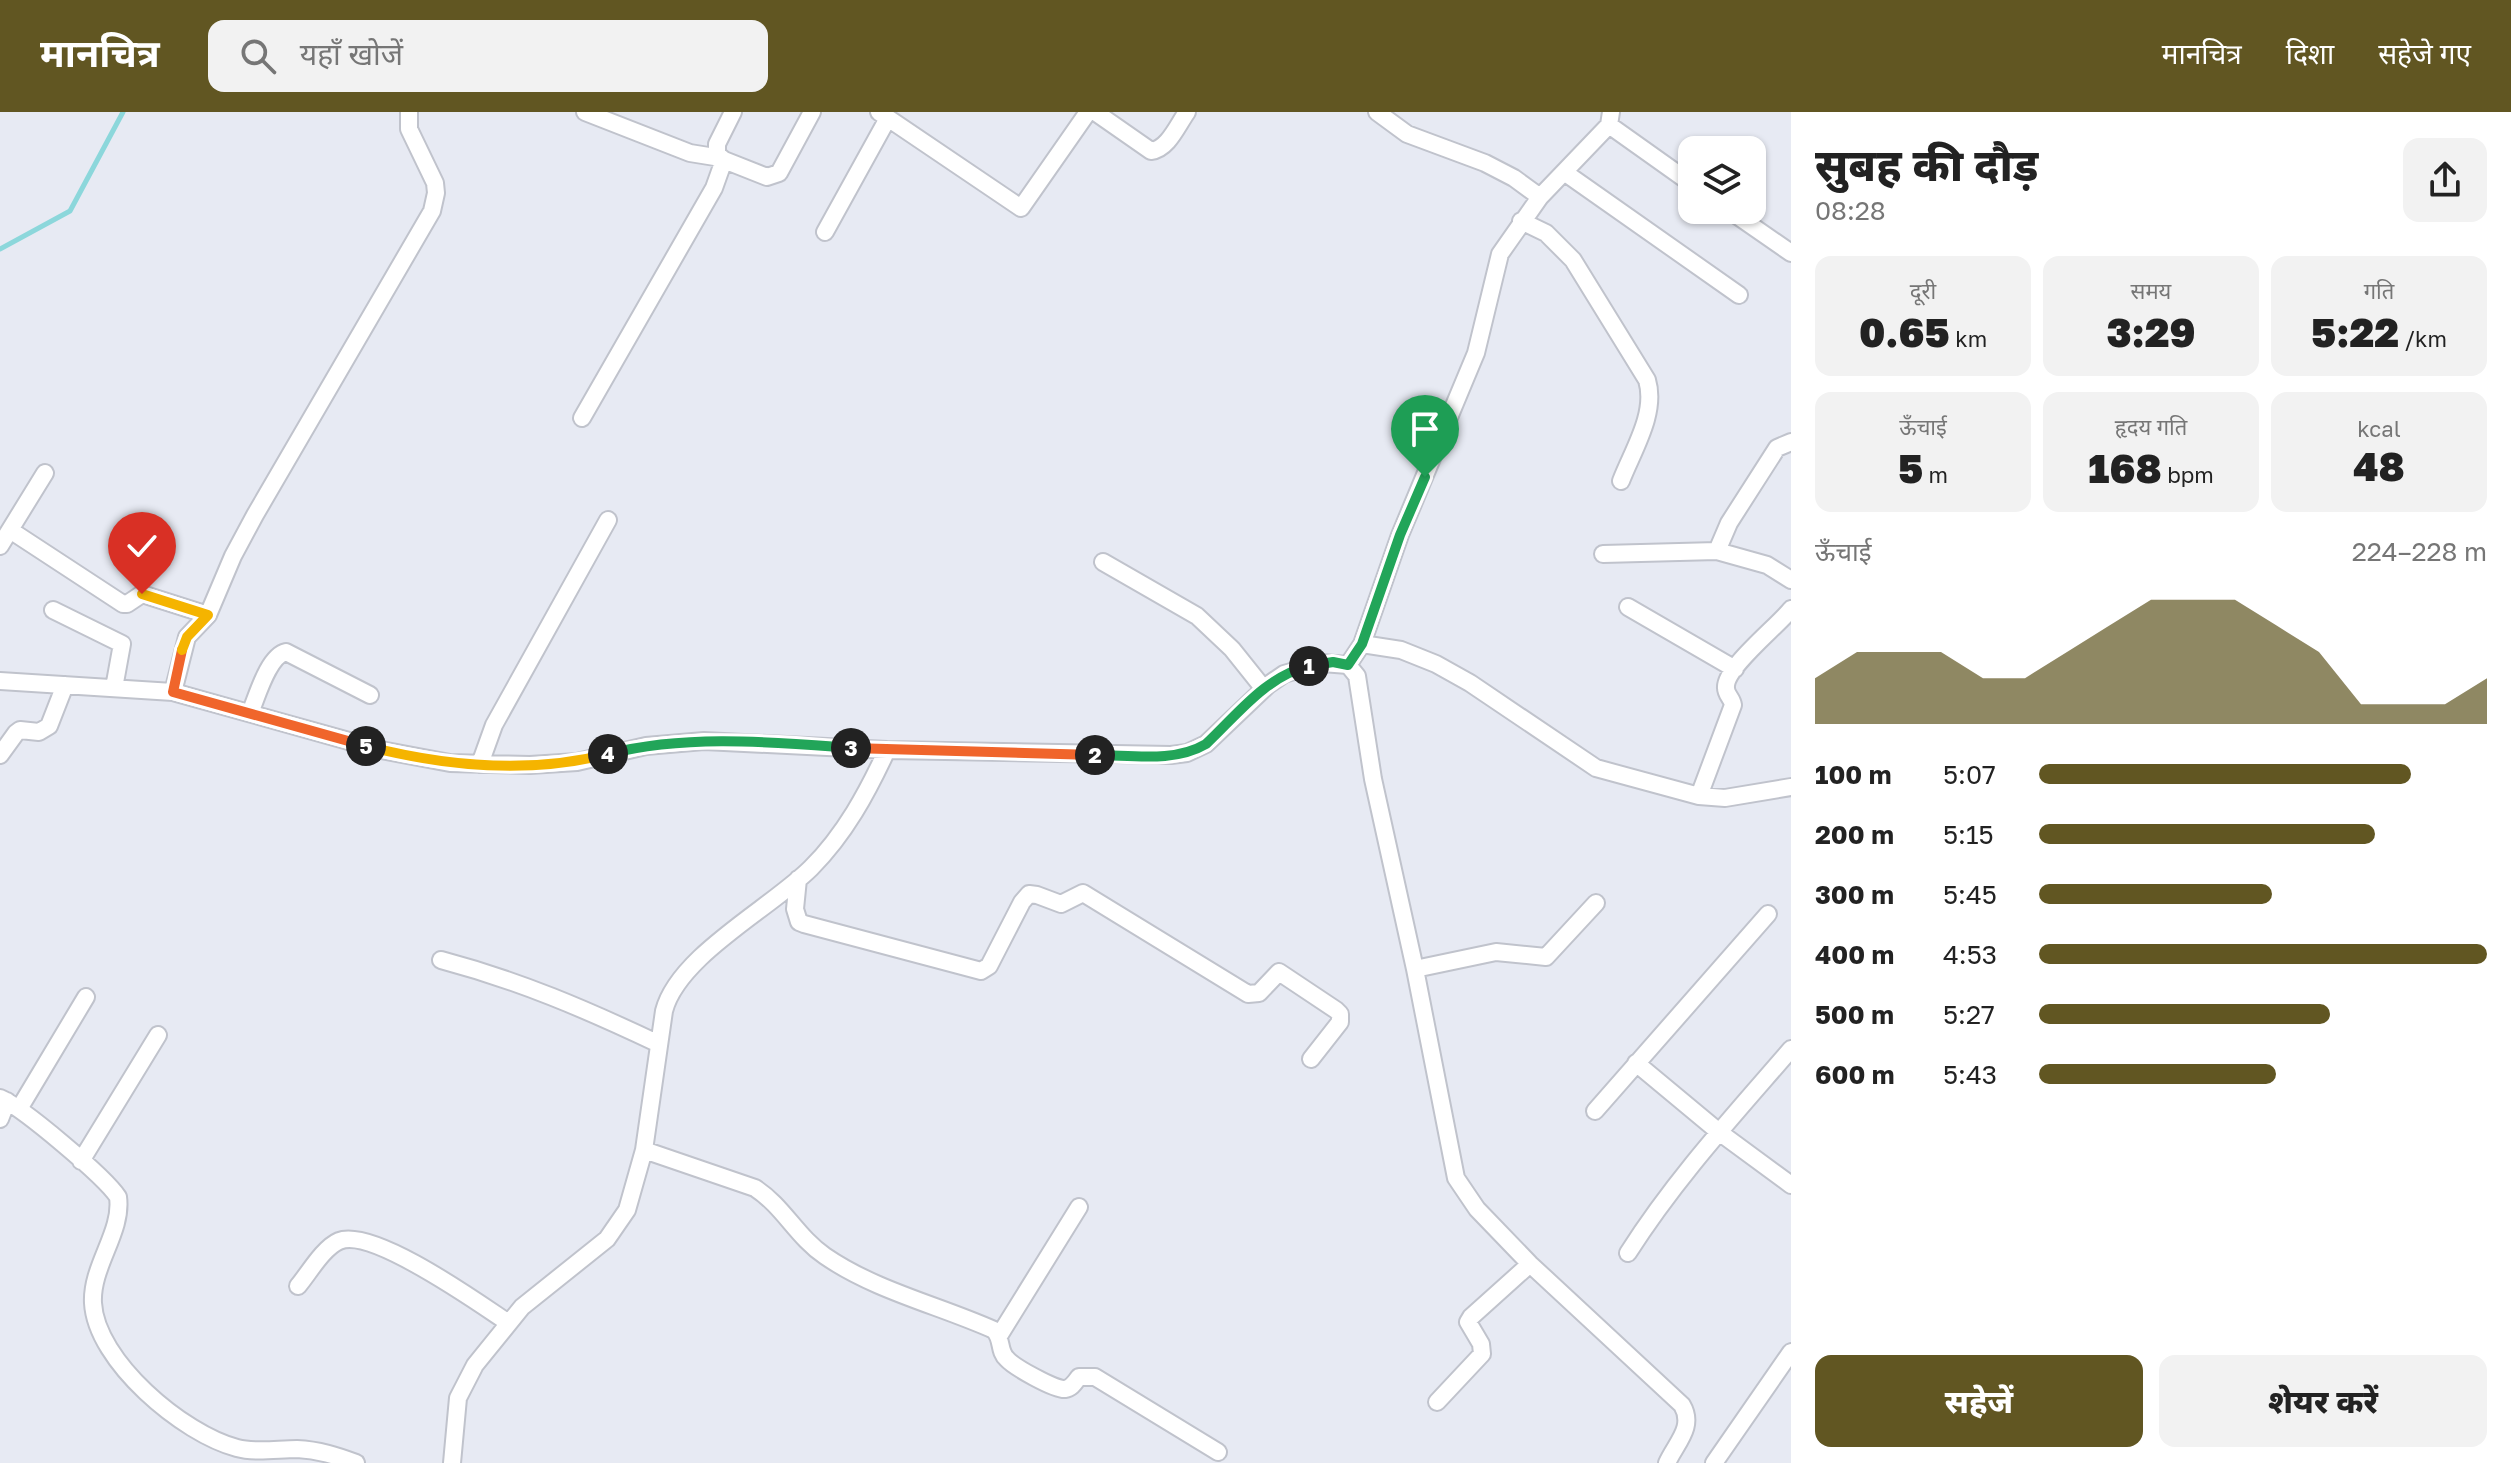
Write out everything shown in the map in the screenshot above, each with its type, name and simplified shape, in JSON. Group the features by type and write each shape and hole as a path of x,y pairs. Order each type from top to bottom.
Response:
{"street":[{"path":"173,692 187,637 208,615 233,556 255,515 432,211 435,183 409,129 409,112"},
{"path":"585,112 690,153 722,159 762,175 773,176 779,173 812,112"},
{"path":"722,159 717,154 717,144 733,112"},
{"path":"825,232 884,115 1021,208 1088,112"},
{"path":"1095,112 1151,151 1164,146 1187,112"},
{"path":"1377,112 1407,134 1485,163 1514,178 1540,197"},
{"path":"1348,665 1362,644 1400,535 1476,353 1500,254 1521,221 1610,118 1678,173"},
{"path":"582,418 714,188 722,159"},
{"path":"1564,172 1739,295"},
{"path":"1521,221 1546,233 1573,260 1647,380 1650,390 1646,418 1621,481"},
{"path":"1749,224 1791,253"},
{"path":"1717,551 1729,523 1777,448 1791,442"},
{"path":"0,546 45,473"},
{"path":"480,764 494,725 608,520"},
{"path":"10,530 123,604 142,594 208,615"},
{"path":"1603,554 1717,551 1767,565 1791,580"},
{"path":"1103,562 1197,616 1232,649 1264,689"},
{"path":"1628,607 1735,669"},
{"path":"1699,796 1733,705 1726,685 1735,669 1791,609"},
{"path":"53,610 122,644 114,688"},
{"path":"1362,644 1401,650 1436,664 1470,683 1596,768 1699,796 1725,798 1791,787"},
{"path":"250,713 273,660 286,652 370,695"},
{"path":"0,681 173,692 381,750 450,763 480,764 577,762 646,746 704,741 887,750 1105,755 1187,753 1206,744 1284,674 1322,663 1348,665 1357,676 1373,779 1415,969 1456,1178 1477,1209 1530,1264 1682,1405 1688,1419 1687,1427 1667,1463"},
{"path":"0,755 20,730 39,732 49,726 65,685"},
{"path":"452,1463 455,1414 462,1387 507,1322 539,1291 607,1239 627,1210 644,1150 667,1001 677,982 719,943 798,879 845,827 868,791 887,750"},
{"path":"798,879 795,909 799,922 981,971 989,966 1029,894 1058,905 1083,893 1248,994 1259,993 1279,972 1336,1010 1340,1014 1340,1022 1311,1059"},
{"path":"1415,969 1496,952 1546,957 1596,903"},
{"path":"1595,1111 1768,914"},
{"path":"441,960 562,999 659,1044"},
{"path":"0,1119 86,997"},
{"path":"81,1161 158,1035"},
{"path":"1628,1253 1660,1203 1791,1049"},
{"path":"1636,1063 1719,1132 1791,1185"},
{"path":"9,1103 81,1161 118,1197 118,1215 93,1282 93,1306 99,1331 135,1380 186,1425 217,1441 239,1449 319,1451 356,1463"},
{"path":"644,1150 755,1188 771,1201 800,1236 838,1265 898,1294 987,1327 999,1336"},
{"path":"1079,1207 999,1336 1002,1352 1009,1361 1046,1383 1063,1389 1071,1387 1079,1377 1095,1377 1218,1452"},
{"path":"298,1286 333,1244 361,1239 462,1291 507,1322"},
{"path":"1437,1402 1482,1354 1481,1344 1468,1322 1471,1317 1530,1264"},
{"path":"1714,1463 1791,1352"}],"waterway":[{"path":"0,249 70,211 123,112"}],"route":[{"path":"142,594 208,615 187,637 173,692 381,750 450,763 530,765 577,762 646,746 704,741 887,750 1171,755 1187,753 1206,744 1268,685 1284,674 1322,663 1348,665 1362,644 1400,535 1425,477"}]}
